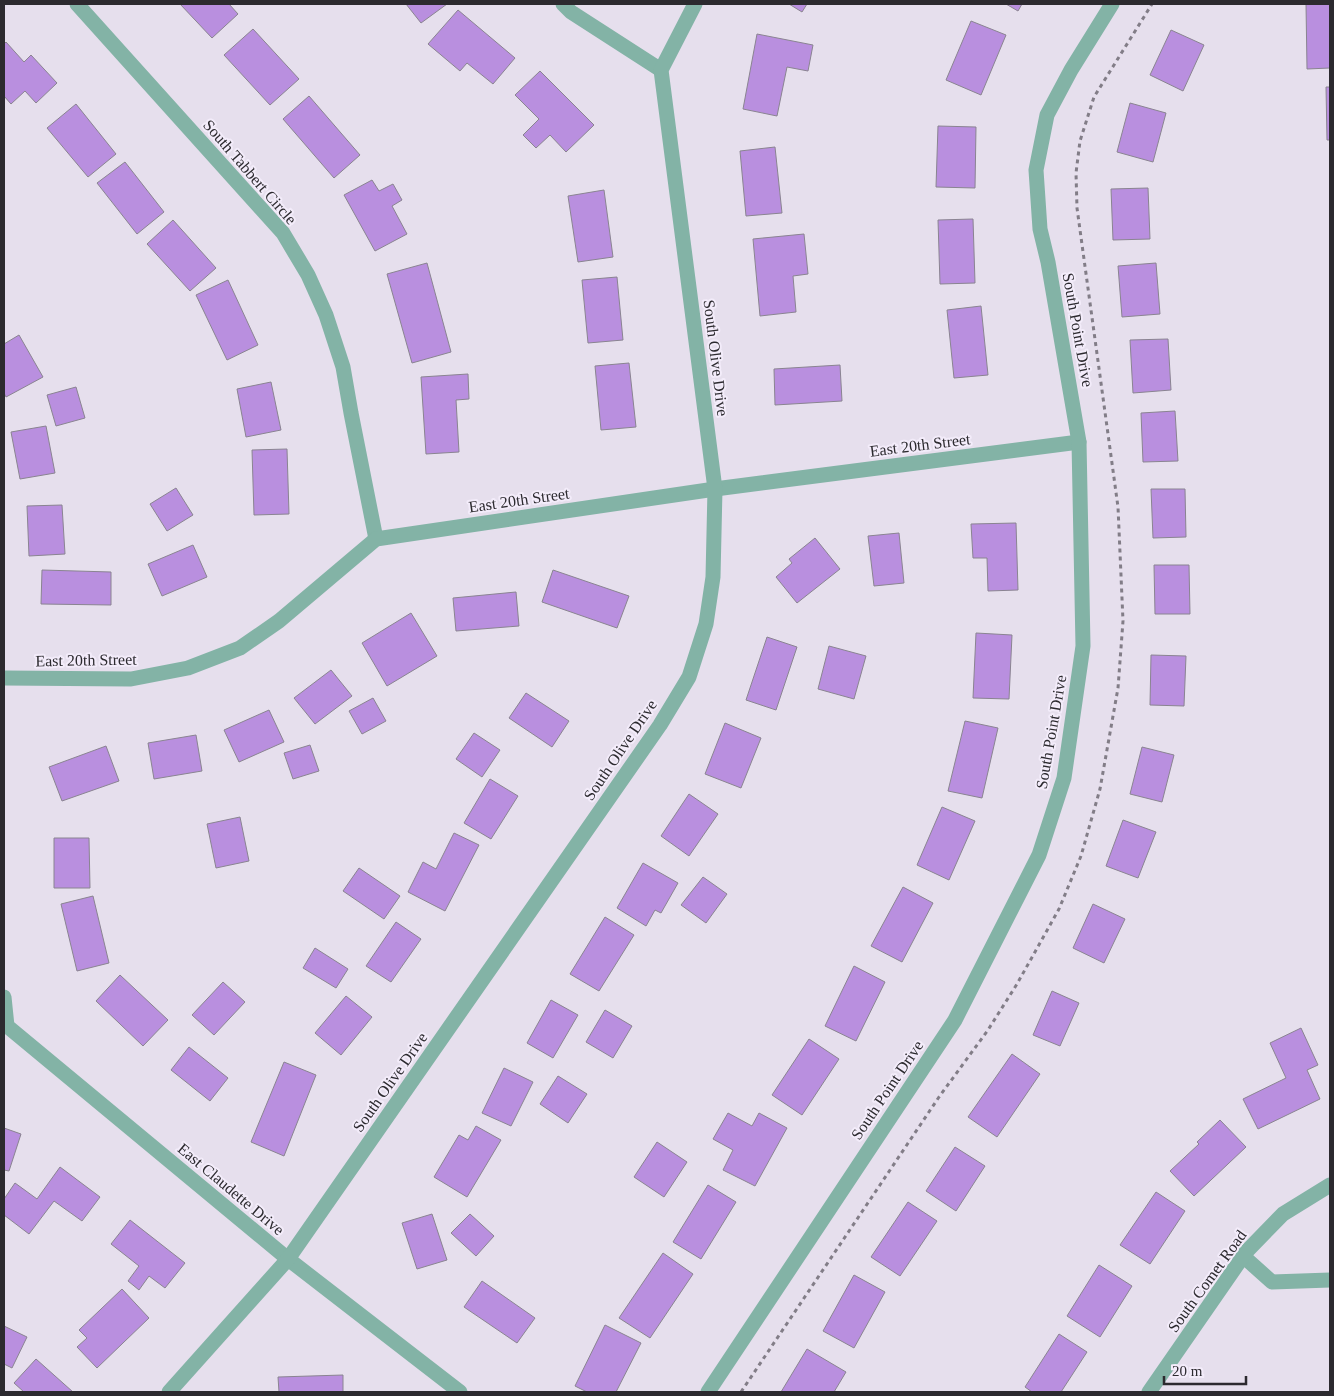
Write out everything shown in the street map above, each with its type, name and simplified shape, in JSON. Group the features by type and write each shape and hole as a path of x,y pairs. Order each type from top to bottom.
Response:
{"street":[{"name":"South Tabbert Circle","path":"78,4 283,233 308,275 326,315 343,367 376,539"},
{"path":"563,4 572,12 661,70 695,4"},
{"name":"South Point Drive","path":"708,1392 955,1020 1039,855 1064,778 1083,646 1079,442 1048,262 1040,228 1036,170 1047,115 1071,70 1112,4"},
{"name":"South Olive Drive","path":"169,1392 288,1259 660,725 689,677 706,624 713,577 715,488 661,70"},
{"name":"East 20th Street","path":"4,678 131,679 188,668 240,648 279,621 376,539 715,488 1079,442"},
{"name":"East Claudette Drive","path":"4,997 6,1026 288,1259 460,1392"},
{"name":"South Comet Road","path":"1149,1392 1243,1256 1283,1214 1330,1184"},
{"path":"1243,1256 1272,1282 1330,1280"}],"path":[{"path":"741,1392 940,1097 988,1030 1059,909 1081,856 1104,771 1118,688 1123,621 1118,507 1077,208 1076,173 1080,140 1094,97 1152,4"}],"building":[{"path":"180,4 229,4 238,14 212,38"},
{"path":"406,4 447,4 421,23"},
{"path":"789,4 807,4 802,12"},
{"path":"1006,4 1022,4 1018,11"},
{"path":"1306,4 1330,4 1330,68 1307,69"},
{"path":"458,10 515,58 493,84 467,63 460,71 428,44"},
{"path":"971,21 1006,35 981,95 946,80"},
{"path":"253,29 299,79 270,105 224,55"},
{"path":"1171,30 1204,45 1183,91 1150,75"},
{"path":"757,34 813,45 808,71 787,67 777,116 743,109"},
{"path":"6,42 24,62 31,55 57,83 36,103 25,91 11,104 4,96 4,44"},
{"path":"540,71 594,125 566,152 550,135 536,148 523,135 539,119 515,95"},
{"path":"1326,87 1330,87 1330,140 1327,140"},
{"path":"309,96 360,155 334,178 283,119"},
{"path":"1130,103 1166,113 1153,162 1117,152"},
{"path":"76,104 116,154 88,177 47,128"},
{"path":"938,126 976,127 975,188 936,187"},
{"path":"775,147 782,213 746,216 740,151"},
{"path":"125,162 164,212 137,234 97,183"},
{"path":"372,180 379,191 393,184 402,200 392,206 407,234 375,251 344,195"},
{"path":"1148,188 1150,239 1113,240 1111,189"},
{"path":"604,190 613,257 578,262 568,196"},
{"path":"973,219 975,283 940,284 938,220"},
{"path":"173,220 216,268 190,291 147,244"},
{"path":"804,234 808,274 793,276 796,312 760,316 753,239"},
{"path":"427,263 451,352 412,363 387,274"},
{"path":"1156,263 1160,314 1122,317 1118,266"},
{"path":"617,277 623,340 588,343 582,280"},
{"path":"228,280 258,345 227,360 196,295"},
{"path":"981,306 988,375 954,378 947,310"},
{"path":"19,335 43,377 6,397 4,393 4,344"},
{"path":"1168,339 1171,390 1133,393 1130,340"},
{"path":"629,363 636,427 601,430 595,366"},
{"path":"840,365 842,401 775,405 774,369"},
{"path":"468,374 469,399 456,400 459,452 426,454 421,377"},
{"path":"271,382 281,430 246,437 237,389"},
{"path":"76,387 85,418 56,426 47,395"},
{"path":"1175,411 1178,461 1143,462 1141,413"},
{"path":"46,426 55,473 20,479 11,432"},
{"path":"287,449 289,514 254,515 252,450"},
{"path":"176,488 193,515 167,531 150,504"},
{"path":"1151,489 1185,489 1186,537 1153,538"},
{"path":"62,505 65,554 29,556 27,506"},
{"path":"1016,523 1018,590 988,591 987,558 973,558 971,524"},
{"path":"899,533 904,583 874,586 868,536"},
{"path":"815,538 840,569 797,603 776,577 792,563 789,559"},
{"path":"193,545 207,577 162,596 148,564"},
{"path":"1154,565 1189,565 1190,614 1155,614"},
{"path":"42,570 111,572 111,605 41,604"},
{"path":"553,570 629,596 617,628 542,602"},
{"path":"516,592 519,626 456,631 453,598"},
{"path":"411,613 437,656 387,686 362,643"},
{"path":"976,633 1012,635 1009,699 973,698"},
{"path":"767,637 797,647 776,710 746,700"},
{"path":"829,646 866,656 854,699 818,689"},
{"path":"1151,655 1186,656 1184,706 1150,705"},
{"path":"331,670 352,696 315,724 294,698"},
{"path":"526,693 569,721 552,747 509,718"},
{"path":"373,698 386,721 362,734 349,711"},
{"path":"269,710 284,742 239,762 224,730"},
{"path":"965,721 998,728 982,798 948,791"},
{"path":"725,723 761,738 741,788 705,774"},
{"path":"474,733 500,750 482,777 456,759"},
{"path":"196,735 202,771 154,779 148,743"},
{"path":"310,745 319,771 293,779 284,753"},
{"path":"106,746 119,781 62,801 49,767"},
{"path":"1142,747 1174,755 1162,802 1130,794"},
{"path":"490,779 518,796 491,839 464,823"},
{"path":"689,794 718,814 689,856 661,836"},
{"path":"942,807 975,821 949,880 917,865"},
{"path":"240,817 249,861 216,868 207,824"},
{"path":"1123,820 1156,832 1138,878 1106,866"},
{"path":"454,833 479,845 445,911 408,892 423,862 436,869"},
{"path":"54,838 89,838 90,888 54,888"},
{"path":"643,863 678,883 661,913 655,910 646,926 617,908"},
{"path":"359,868 400,896 384,919 343,891"},
{"path":"703,877 727,894 706,923 681,905"},
{"path":"903,887 933,903 902,962 871,946"},
{"path":"93,896 109,963 77,971 61,904"},
{"path":"1093,904 1125,919 1104,963 1073,948"},
{"path":"605,917 634,935 599,991 570,974"},
{"path":"396,922 421,939 391,982 366,966"},
{"path":"315,948 348,969 336,988 303,968"},
{"path":"854,966 885,982 856,1041 825,1026"},
{"path":"120,975 168,1020 143,1046 96,1001"},
{"path":"223,982 245,1002 214,1035 192,1015"},
{"path":"1052,991 1079,1003 1060,1046 1033,1035"},
{"path":"346,996 372,1017 341,1055 315,1033"},
{"path":"551,1000 578,1015 553,1058 527,1043"},
{"path":"605,1010 632,1026 613,1058 586,1042"},
{"path":"1301,1028 1318,1065 1307,1070 1320,1099 1258,1129 1243,1099 1286,1078 1270,1043"},
{"path":"809,1039 839,1059 802,1115 772,1095"},
{"path":"189,1047 228,1078 210,1101 171,1070"},
{"path":"1012,1054 1040,1074 997,1137 968,1117"},
{"path":"284,1062 316,1075 284,1156 251,1142"},
{"path":"504,1068 533,1082 511,1126 482,1113"},
{"path":"558,1076 587,1094 568,1123 540,1104"},
{"path":"728,1113 752,1126 759,1113 787,1128 755,1186 723,1170 733,1150 713,1139"},
{"path":"1220,1120 1246,1147 1194,1196 1170,1171 1199,1144 1197,1142"},
{"path":"476,1126 501,1140 467,1197 434,1177 459,1135 468,1140"},
{"path":"4,1128 21,1134 9,1171 4,1170"},
{"path":"657,1142 687,1162 664,1197 634,1177"},
{"path":"955,1147 985,1166 956,1211 926,1191"},
{"path":"60,1167 100,1197 82,1221 54,1201 29,1234 4,1215 4,1199 15,1183 37,1199"},
{"path":"708,1185 736,1202 701,1259 673,1242"},
{"path":"1156,1192 1185,1211 1150,1264 1120,1245"},
{"path":"908,1202 937,1221 900,1276 871,1257"},
{"path":"432,1214 447,1260 417,1269 402,1223"},
{"path":"470,1214 494,1236 476,1256 451,1233"},
{"path":"130,1220 185,1263 165,1288 149,1276 139,1290 128,1281 139,1266 111,1244"},
{"path":"663,1253 693,1274 650,1338 619,1318"},
{"path":"1099,1265 1132,1286 1100,1337 1067,1316"},
{"path":"854,1275 885,1292 854,1348 823,1331"},
{"path":"482,1281 535,1318 517,1343 464,1307"},
{"path":"122,1289 149,1318 97,1368 77,1347 87,1338 79,1330"},
{"path":"605,1325 641,1343 616,1392 587,1392 575,1386"},
{"path":"4,1326 27,1337 12,1368 4,1364"},
{"path":"1059,1334 1087,1352 1061,1392 1032,1392 1025,1387"},
{"path":"807,1349 846,1372 834,1392 781,1392"},
{"path":"36,1359 73,1392 24,1392 14,1383"},
{"path":"343,1375 343,1392 279,1392 278,1377"}]}
